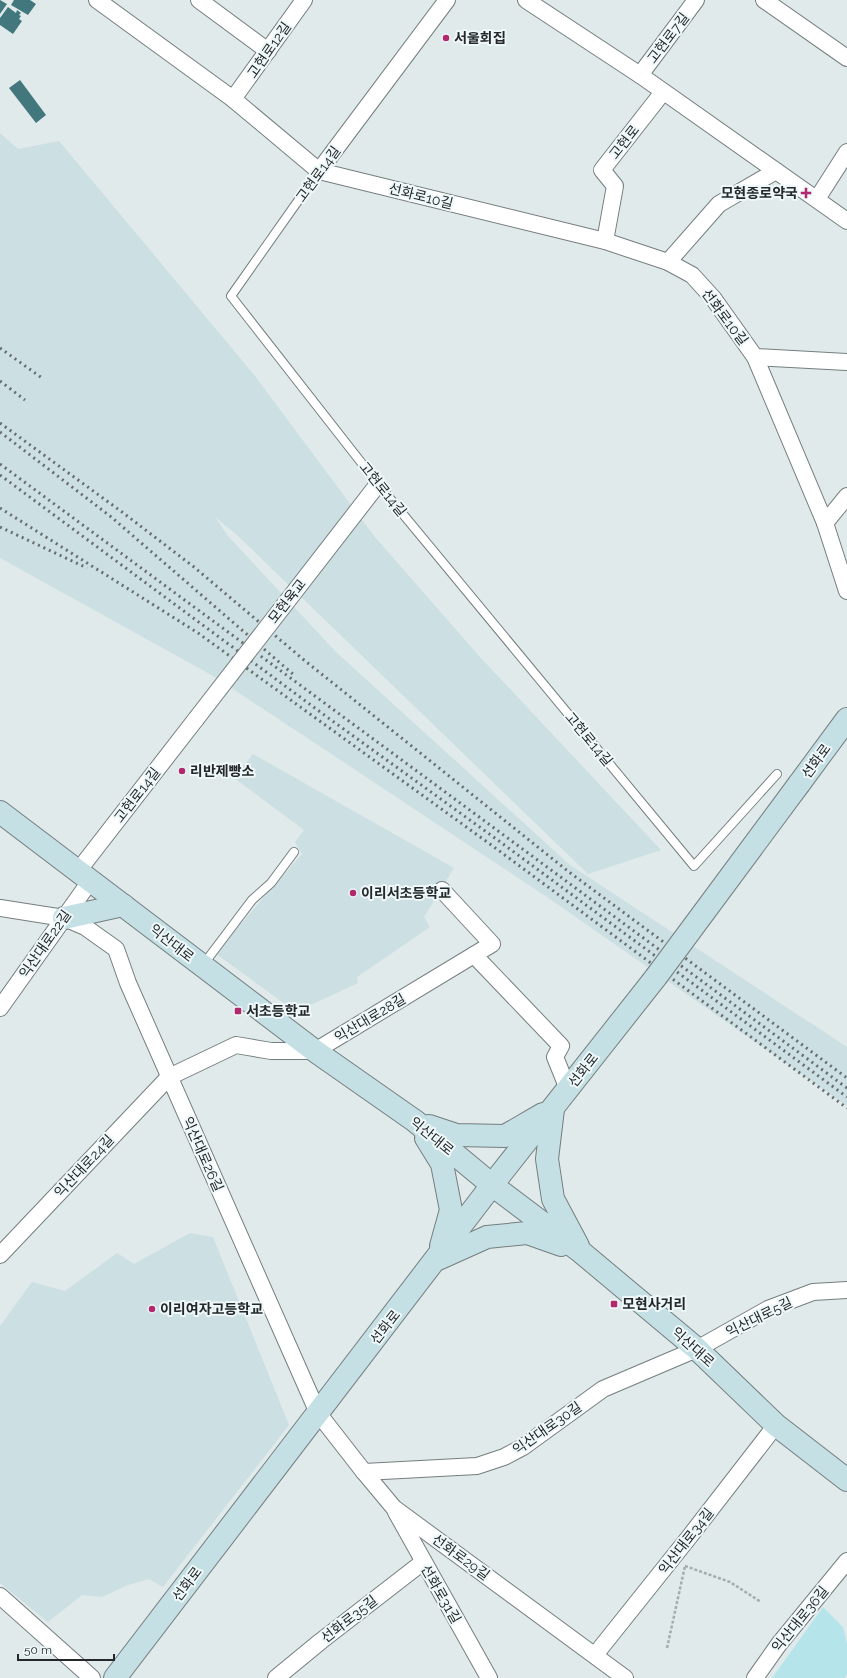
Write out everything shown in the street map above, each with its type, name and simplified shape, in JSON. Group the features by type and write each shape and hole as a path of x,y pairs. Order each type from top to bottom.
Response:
{"main road":[{"name":"선화로","path":"115,1678 437,1259 492,1185 656,977 847,719"},
{"name":"익산대로","path":"0,812 315,1051 416,1121 492,1185 581,1252 696,1349 776,1425 847,1480"},
{"path":"64,918 123,905"},
{"path":"416,1121 456,1136 505,1136 553,1109"},
{"path":"553,1109 547,1160 553,1199 581,1252"},
{"path":"416,1121 442,1164 451,1210 437,1259"},
{"path":"437,1259 487,1237 527,1233 581,1252"}],"street":[{"name":"선화로10길","path":"96,0 233,99 319,171 605,241 668,262 692,275 713,298 755,357 825,523 847,591"},
{"path":"199,0 268,51"},
{"name":"고현로12길","path":"233,99 304,0"},
{"name":"고현로14길","path":"319,171 448,0"},
{"path":"526,0 640,75 847,220"},
{"name":"고현로7길","path":"640,75 696,0"},
{"path":"764,0 847,58"},
{"name":"고현로","path":"605,241 615,186 602,170 663,92"},
{"path":"817,199 847,152"},
{"path":"668,262 719,204 776,171"},
{"name":"선화로10길","path":"755,357 847,362"},
{"name":"모현육교","path":"196,719 378,484"},
{"path":"825,523 847,496"},
{"name":"고현로14길","path":"84,876 196,719"},
{"name":"익산대로22길","path":"0,1008 64,918 84,876"},
{"name":"익산대로28길","path":"169,1077 236,1045 271,1052 315,1051 492,944 442,890"},
{"name":"익산대로26길","path":"0,908 64,918 85,927 116,949 128,983 318,1413"},
{"path":"474,955 561,1046 555,1057 568,1089"},
{"name":"익산대로24길","path":"0,1255 169,1077"},
{"name":"익산대로5길","path":"696,1349 768,1309 813,1292 847,1290"},
{"name":"익산대로30길","path":"364,1472 477,1466 504,1457 523,1447 604,1389 696,1349"},
{"name":"선화로29길","path":"318,1413 394,1508 625,1678"},
{"name":"익산대로34길","path":"595,1655 776,1425"},
{"name":"선화로31길","path":"394,1508 489,1678"},
{"name":"익산대로36길","path":"754,1678 779,1644 847,1561"},
{"name":"선화로35길","path":"276,1678 423,1562"},
{"path":"0,1596 92,1678"}],"lane":[{"name":"고현로14길","path":"319,171 231,296 378,484 694,866 777,774"},
{"path":"202,966 252,900 271,884 294,852"}],"path":[{"path":"667,1648 690,1536"},
{"path":"685,1566 730,1582 761,1602"}],"shaded area":[{"path":"0,133 18,149 59,141 255,376 374,536 480,657 661,850 588,874 237,535 215,517 228,536 336,652 570,865 847,1047 847,1106 547,897 215,677 0,558"},
{"name":"이리서초등학교","path":"253,754 454,868 424,917 430,927 357,977 358,983 296,1012 215,953 302,854 295,842 304,830 234,778"},
{"path":"190,1233 213,1237 289,1425 163,1587 149,1579 128,1585 102,1597 82,1595 48,1622 0,1583 0,1326 32,1282 65,1291 117,1253 134,1264"},
{"path":"823,1607 843,1627 847,1643 847,1674 845,1678 772,1678"}],"building":[{"path":"0,0 7,4 0,14"},
{"path":"14,0 30,0 36,4 28,15 11,5"},
{"path":"8,7 16,13 17,10 21,13 19,15 21,16 19,19 22,21 13,34 0,25 0,18"},
{"path":"20,80 46,115 36,123 9,88"}],"railway":[{"path":"0,348 42,378"},
{"path":"0,381 25,400"},
{"path":"0,423 122,512 194,567 304,660 569,872 847,1078"},
{"path":"0,432 110,516 294,675"},
{"path":"0,464 847,1088"},
{"path":"0,475 327,717 499,841 847,1097"},
{"path":"0,508 198,633 494,847 847,1108"},
{"path":"0,527 87,568"}],"place":[{"name":"서울회집","path":"446,38"},
{"name":"모현종로약국","path":"806,193"},
{"name":"리반제빵소","path":"182,771"},
{"name":"이리서초등학교","path":"353,893"},
{"name":"서초등학교","path":"238,1011"},
{"name":"모현사거리","path":"614,1304"},
{"name":"이리여자고등학교","path":"152,1309"}]}
